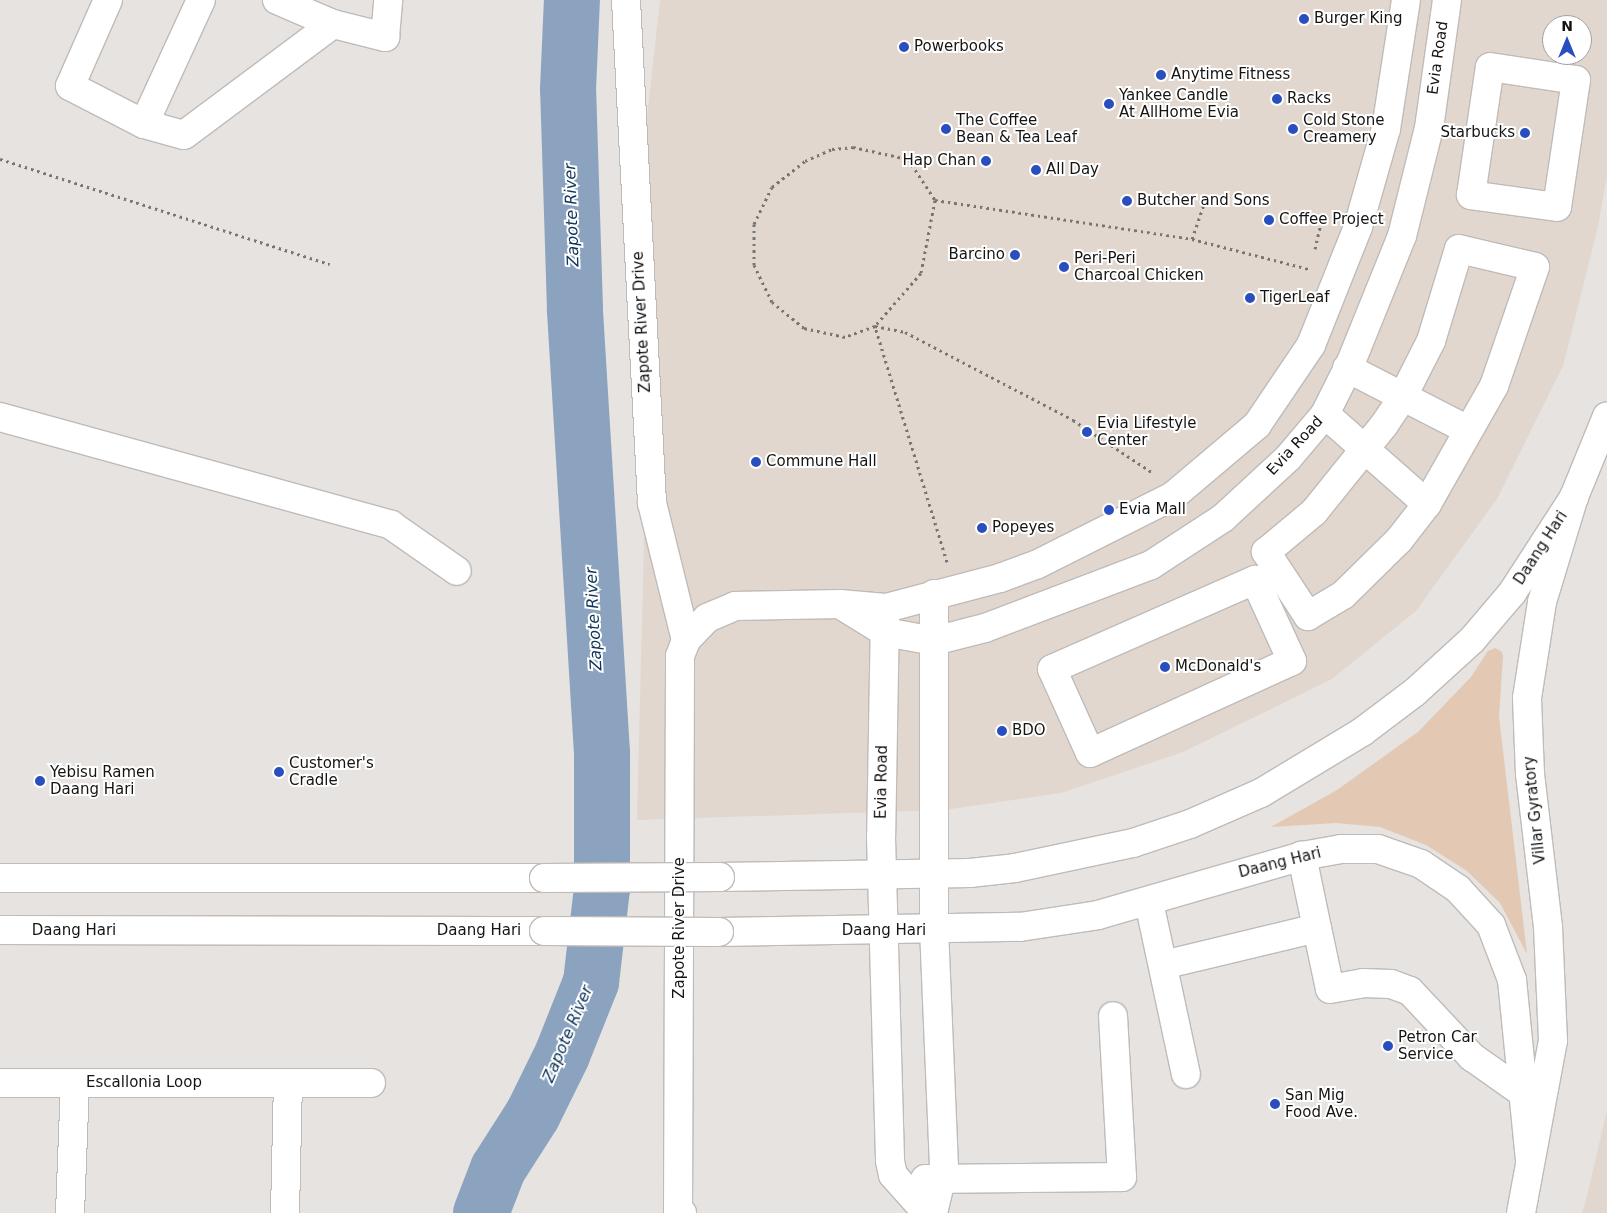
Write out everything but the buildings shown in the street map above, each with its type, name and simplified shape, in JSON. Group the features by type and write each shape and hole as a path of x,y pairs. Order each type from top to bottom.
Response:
{"main road":[{"path":"108,0 70,86 144,124 184,135 333,24"},
{"path":"144,124 201,0"},
{"path":"276,0 333,24 385,37 388,0"},
{"name":"Zapote River Drive","path":"626,0 652,503 686,640"},
{"path":"885,620 943,592 1038,564 1173,496 1257,425 1311,345 1331,301 1373,177 1386,129 1406,0"},
{"name":"Evia Road","path":"885,1174 886,931 882,873 885,620 934,641 985,628 1151,565 1223,518 1288,458 1325,414 1347,368 1402,236 1416,187 1429,128 1447,0"},
{"path":"1490,67 1576,80 1557,207 1471,195 1490,67"},
{"path":"1460,249 1535,267 1494,386 1468,430 1427,504 1399,540 1344,595 1308,616 1266,552 1314,512 1366,449 1402,398 1431,341 1460,249"},
{"path":"1347,368 1402,398 1468,430"},
{"path":"1325,414 1427,504"},
{"name":"Villar Gyratory","path":"1521,1213 1553,1041 1553,992 1530,774 1527,698 1542,602 1574,497 1607,416"},
{"path":"0,417 391,525 457,570"},
{"name":"Daang Hari","path":"0,878 544,878 934,873 1015,868 1133,843 1199,820 1261,793 1315,763 1415,692 1472,640 1512,592 1574,497"},
{"path":"1254,580 1292,661 1090,753 1052,669 1254,580"},
{"path":"933,1213 943,1181 934,931 934,641 943,592"},
{"name":"Zapote River Drive","path":"682,1213 678,1213 680,656 686,640 707,618 735,606 840,604 885,620"},
{"name":"Daang Hari","path":"0,930 720,932 934,931 1020,927 1098,916 1302,856 1341,849 1378,849 1421,864 1458,889 1491,925 1512,980 1530,1160"},
{"path":"1302,856 1330,989 1363,983 1390,984 1410,991 1472,1056 1523,1093"},
{"path":"1149,902 1186,1074"},
{"path":"1162,965 1317,928"},
{"path":"885,1174 943,1181 1122,1177 1113,1016"},
{"name":"Escallonia Loop","path":"0,1083 371,1083"},
{"path":"70,1213 75,1083"},
{"path":"286,1213 288,1083"},
{"path":"885,1174 927,1213"}],"path":[{"path":"853,147 908,159 935,200 921,273 875,326 845,337 804,328 772,302 754,265 754,224 772,187 805,161 832,149 853,147"},
{"path":"0,159 330,264"},
{"path":"935,200 1192,239 1310,270 1312,261"},
{"path":"1192,239 1204,204"},
{"path":"1314,252 1322,218"},
{"path":"875,326 905,332 1073,420 1158,476 1173,496"},
{"path":"875,326 947,563 943,592"}],"shaded area":[{"name":"Evia Lifestyle Center","path":"660,0 1607,0 1607,177 1597,231 1563,366 1497,499 1416,611 1332,679 1183,752 1061,793 944,810 637,820 645,499 635,226"},
{"path":"1495,648 1502,652 1503,656 1499,717 1527,954 1500,903 1467,871 1426,845 1380,827 1336,823 1271,827 1337,790 1418,732 1471,677 1488,651"},
{"path":"1607,1110 1607,1213 1582,1213 1585,1204"}],"waterway":[{"name":"Zapote River","path":"481,1213 498,1169 533,1114 562,1055 591,982 602,889 602,753 575,309 568,90 572,0"}],"place":[{"name":"Burger King","path":"1304,19"},
{"name":"Powerbooks","path":"904,47"},
{"name":"Anytime Fitness","path":"1161,75"},
{"name":"Racks","path":"1277,99"},
{"name":"Yankee Candle At AllHome Evia","path":"1109,104"},
{"name":"The Coffee Bean & Tea Leaf","path":"946,129"},
{"name":"Cold Stone Creamery","path":"1293,129"},
{"name":"Starbucks","path":"1525,133"},
{"name":"Hap Chan","path":"986,161"},
{"name":"All Day","path":"1036,170"},
{"name":"Butcher and Sons","path":"1127,201"},
{"name":"Coffee Project","path":"1269,220"},
{"name":"Barcino","path":"1015,255"},
{"name":"Peri-Peri Charcoal Chicken","path":"1064,267"},
{"name":"TigerLeaf","path":"1250,298"},
{"name":"Evia Lifestyle Center","path":"1087,432"},
{"name":"Commune Hall","path":"756,462"},
{"name":"Evia Mall","path":"1109,510"},
{"name":"Popeyes","path":"982,528"},
{"name":"McDonald's","path":"1165,667"},
{"name":"BDO","path":"1002,731"},
{"name":"Customer's Cradle","path":"279,772"},
{"name":"Yebisu Ramen Daang Hari","path":"40,781"},
{"name":"Petron Car Service","path":"1388,1046"},
{"name":"San Mig Food Ave.","path":"1275,1104"}]}
